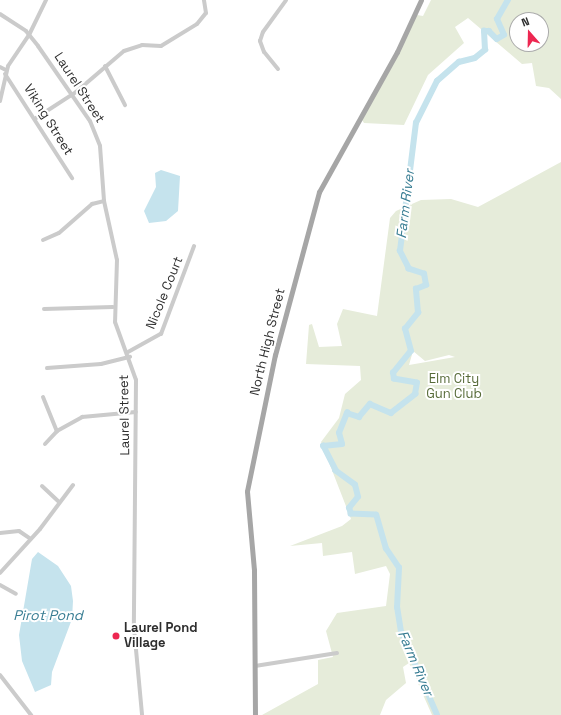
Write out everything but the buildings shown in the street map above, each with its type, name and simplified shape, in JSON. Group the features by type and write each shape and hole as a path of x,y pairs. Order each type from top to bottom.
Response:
{"main road":[{"name":"North High Street","path":"256,715 254,570 247,492 275,355 319,192 397,52 421,0"}],"street":[{"path":"0,101 5,72 29,35 46,0"},
{"path":"36,118 72,94 105,66 130,48 161,46 197,24 206,13 204,0"},
{"path":"278,69 264,52 260,41 263,32 286,0"},
{"name":"Laurel Street","path":"0,14 29,35 72,94 97,135 104,201 117,260 113,306 116,327 130,357 136,380 134,628 142,715"},
{"path":"105,66 125,105"},
{"path":"0,67 5,72"},
{"name":"Viking Street","path":"5,72 36,118 72,178"},
{"path":"43,240 59,232 92,204 104,201"},
{"name":"Nicole Court","path":"128,352 161,334 194,246"},
{"path":"44,310 113,306"},
{"path":"47,368 101,364 130,357"},
{"path":"43,397 57,431"},
{"path":"45,444 57,431 92,414 136,412"},
{"path":"0,573 31,539 72,485"},
{"path":"42,486 59,502"},
{"path":"0,533 19,531 31,539"},
{"path":"0,585 16,594"},
{"path":"255,666 337,653"},
{"path":"0,675 31,715"}],"green space":[{"path":"431,0 561,0 561,99 549,88 536,86 532,63 522,64 468,18 455,27 464,43 428,75 404,125 364,123 362,120 417,15 423,16"},
{"name":"Elm City Gun Club","path":"561,162 561,715 432,715 409,663 403,667 406,683 386,700 380,715 262,715 318,684 318,660 333,657 326,631 337,613 386,606 390,574 386,566 355,574 352,552 323,556 322,543 290,546 342,526 351,519 321,442 339,418 345,394 361,380 360,366 306,364 309,325 312,324 319,347 342,346 337,324 343,309 377,316 390,218 396,211 421,200 451,199 478,207","holes":["413,351 425,361 449,355 455,357 409,365"]}],"water":[{"path":"161,170 180,176 178,211 166,221 149,223 144,211 156,187 155,173"},
{"name":"Pirot Pond","path":"38,552 58,566 71,586 73,601 72,619 52,672 51,685 35,692 22,661 19,635 32,559"}],"waterway":[{"name":"Farm River","path":"437,715 401,632 397,608 399,568 386,549 376,515 351,514 349,508 358,497 355,485 336,471 323,446 342,444 339,433 347,413 359,417 370,404 391,413 415,394 417,383 394,379 393,373 411,351 405,329 418,313 416,289 426,285 424,274 409,269 400,251 416,123 437,81 459,62 475,58 485,50 484,31 489,31 497,39 504,35 497,19 508,0"}],"place":[{"name":"Laurel Pond Village","path":"116,636"}]}
